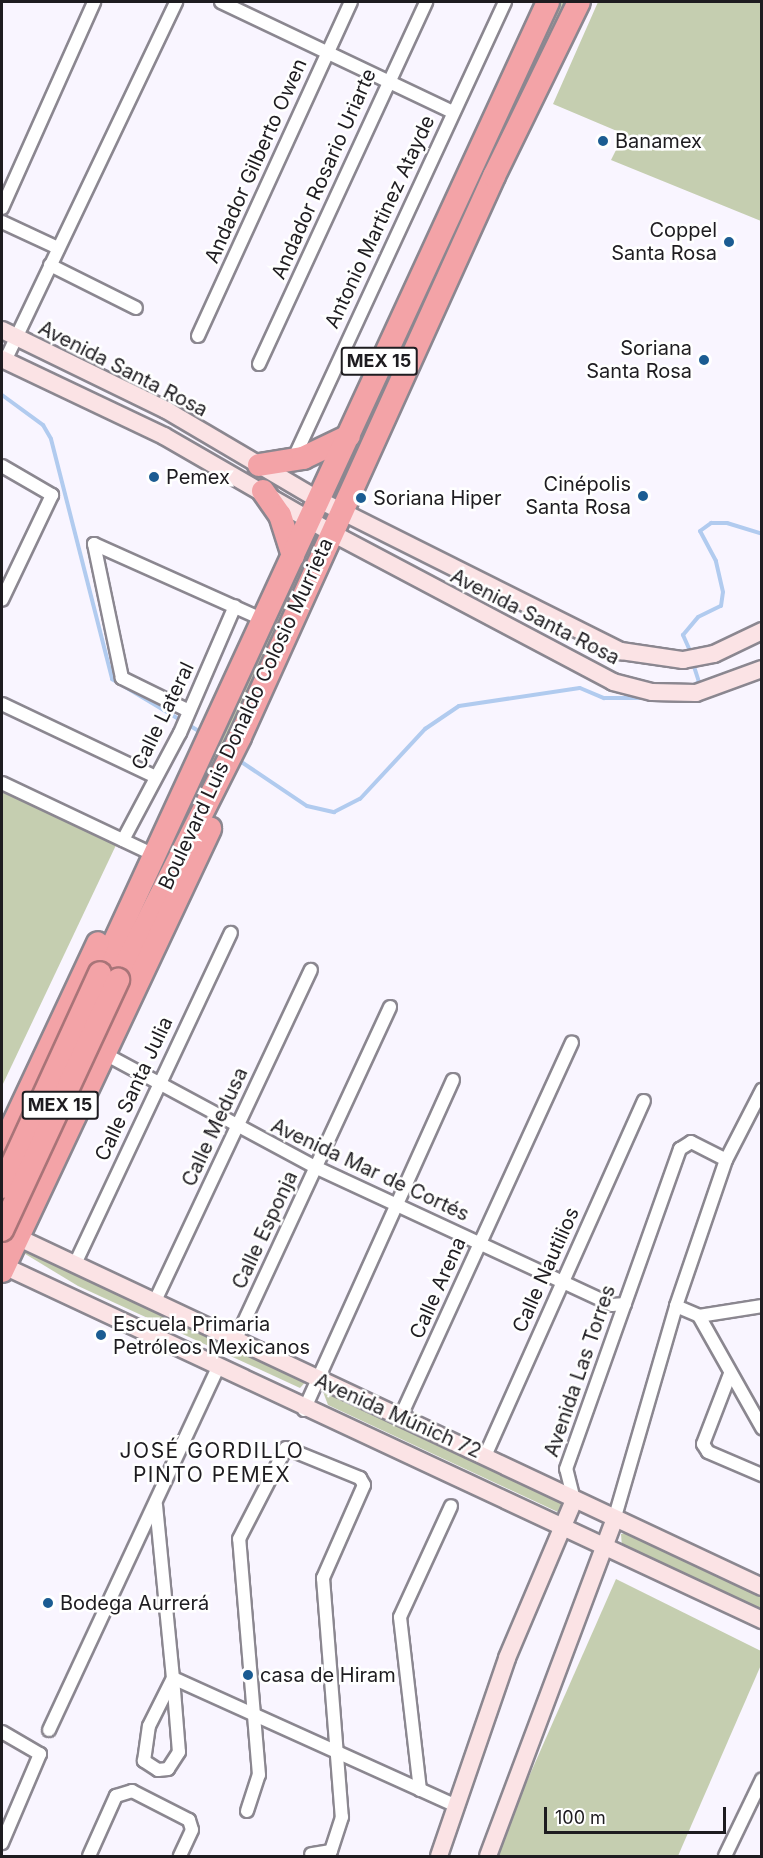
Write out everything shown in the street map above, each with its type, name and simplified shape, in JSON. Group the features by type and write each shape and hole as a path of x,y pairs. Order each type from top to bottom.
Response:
{"highway":[{"name":"Boulevard Luis Donaldo Colosio Murrieta","path":"6,1232 109,977 262,619 349,436 387,341 548,2"},
{"name":"Boulevard Luis Donaldo Colosio Murrieta","path":"2,1187 109,977 240,737 341,511 579,2"},
{"path":"259,465 293,460 349,436"},
{"path":"263,491 280,515 293,556"},
{"path":"46,1174 30,1181 15,1178 5,1165 2,1147 183,770 204,754"},
{"path":"2,1267 6,1232 46,1174 105,1054 221,802 223,770"}],"main road":[{"name":"Avenida Santa Rosa","path":"9,334 166,410 259,465 314,509 332,533 570,663 631,689 696,693 762,669"},
{"name":"Avenida Santa Rosa","path":"3,360 164,436 263,491 314,509 341,511 621,651 683,660 714,654 762,632"},
{"name":"Avenida Múnich 72","path":"6,1232 236,1339 316,1379 485,1456 614,1521 762,1587"},
{"name":"Avenida Múnich 72","path":"2,1267 304,1410 762,1620"},
{"path":"439,1857 560,1526 574,1500"},
{"path":"489,1857 602,1547 614,1521"}],"street":[{"path":"2,208 94,2"},
{"path":"3,360 9,334 50,266 176,2"},
{"path":"221,2 453,112"},
{"name":"Andador Gilberto Owen","path":"198,336 351,2"},
{"name":"Andador Rosario Uriarte","path":"259,364 426,2"},
{"name":"Antonio Martinez Atayde","path":"293,460 505,2"},
{"path":"2,222 58,248"},
{"path":"50,266 136,308"},
{"path":"2,466 52,495 2,600"},
{"path":"188,716 122,678 96,543 262,619"},
{"name":"Calle Lateral","path":"123,840 180,733 235,606"},
{"path":"2,704 156,777"},
{"path":"2,783 144,850"},
{"name":"Calle Santa Julia","path":"75,1264 157,1083 231,933"},
{"name":"Calle Medusa","path":"154,1301 311,970"},
{"name":"Calle Esponja","path":"236,1339 390,1007"},
{"name":"Calle Arena","path":"400,1418 572,1043"},
{"name":"Avenida Mar de Cortés","path":"105,1054 236,1129 315,1167 562,1279 612,1305 625,1304"},
{"path":"304,1410 316,1379 453,1080"},
{"path":"614,1521 676,1306 726,1160 762,1090"},
{"name":"Calle Nautilios","path":"485,1456 562,1279 644,1101"},
{"name":"Avenida Las Torres","path":"574,1500 566,1469 680,1149 691,1142 726,1160"},
{"path":"676,1306 699,1316 762,1306"},
{"path":"699,1316 762,1428"},
{"path":"49,1730 156,1506 217,1369"},
{"path":"730,1374 703,1444 708,1452 762,1475"},
{"path":"247,1811 258,1788 256,1716 239,1539 283,1449 360,1478 364,1485 323,1578 338,1756 340,1831 331,1851 310,1854"},
{"path":"156,1506 173,1678 179,1752 176,1763 158,1770 144,1761 141,1751 173,1678"},
{"path":"420,1790 400,1617 452,1506"},
{"path":"173,1678 338,1756 456,1806"},
{"path":"2,1733 40,1754 2,1843"},
{"path":"725,1857 762,1779"},
{"path":"89,1857 123,1791 162,1806 193,1826 180,1857"}],"green space":[{"path":"554,2 568,2 503,138 535,58"},
{"path":"598,2 761,2 761,221 611,160 624,134 553,104"},
{"path":"480,184 382,397 354,450 349,450"},
{"path":"318,530 278,632 73,1060 176,833"},
{"path":"2,789 117,843 2,1086"},
{"path":"18,1241 309,1378 300,1388 78,1286 17,1249"},
{"path":"322,1389 567,1500 560,1513 328,1405"},
{"path":"631,1532 761,1592 761,1613 622,1547 621,1534"},
{"path":"616,1579 761,1651 761,1665 678,1856 494,1856"}],"waterway":[{"path":"2,395 43,425 51,439 112,679 202,733"},
{"path":"691,653 683,635 698,617 721,606 723,592 716,561 700,531 711,523 727,523 762,534"},
{"path":"692,686 699,682 693,663"},
{"path":"237,759 307,806 334,812 360,799 425,729 459,706 580,688 604,698 644,698"}],"place":[{"name":"Banamex","path":"603,141"},
{"name":"Coppel Santa Rosa","path":"729,242"},
{"name":"Soriana Santa Rosa","path":"704,360"},
{"name":"Pemex","path":"154,477"},
{"name":"Cinépolis Santa Rosa","path":"643,496"},
{"name":"Soriana Hiper","path":"361,498"},
{"name":"Escuela Primaria Petróleos Mexicanos","path":"101,1335"},
{"name":"Bodega Aurrerá","path":"48,1603"},
{"name":"casa de Hiram","path":"248,1675"}],"district":[{"name":"JOSÉ GORDILLO PINTO PEMEX","path":"212,1463"}]}
